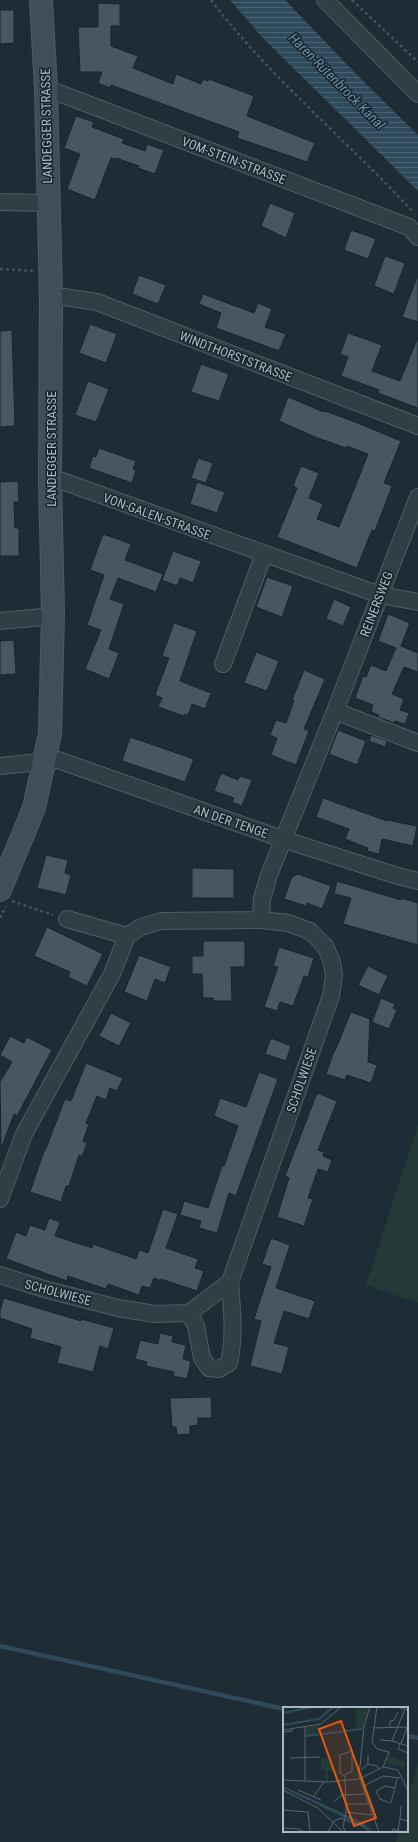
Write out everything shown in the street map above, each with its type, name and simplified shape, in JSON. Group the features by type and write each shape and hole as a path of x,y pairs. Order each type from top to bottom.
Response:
{"main road":[{"name":"LANDEGGER STRASSE","path":"4,895 34,808 50,734 53,614 50,479 51,298 46,90 41,0"}],"street":[{"path":"325,0 418,94"},
{"name":"VOM-STEIN-STRASSE","path":"46,90 59,92 409,227 418,237"},
{"path":"0,202 48,203"},
{"name":"WINDTHORSTSTRASSE","path":"51,298 64,297 97,302 418,426"},
{"name":"VON-GALEN-STRASSE","path":"50,479 62,481 380,595 418,602"},
{"name":"REINERSWEG","path":"285,840 418,497"},
{"path":"223,664 264,554"},
{"path":"0,621 43,617 53,614"},
{"path":"335,711 418,743"},
{"name":"AN DER TENGE","path":"0,766 45,760 58,760 285,840 418,881"},
{"path":"261,920 262,899 269,874 285,840"},
{"path":"0,1199 24,1134 112,974 127,936 67,919"},
{"name":"SCHOLWIESE","path":"0,1275 44,1290 118,1308 155,1314 188,1313 196,1326 202,1358 209,1368 219,1369 229,1364 233,1321 230,1282 331,996 334,976 332,962 325,946 310,931 288,923 261,920 161,922 141,926 127,936"},
{"path":"188,1313 230,1282"}],"path":[{"path":"211,0 240,36 418,217"},
{"path":"352,0 418,62"},
{"path":"0,269 50,270"},
{"path":"4,895 67,919"}],"green space":[{"path":"418,1125 418,1303 366,1285"},
{"path":"418,1763 418,1842 396,1842 399,1832 408,1832 408,1799"}],"water":[{"name":"Haren-Rütenbrock Kanal","path":"230,0 285,0 365,83 418,135 418,191 262,37"}],"building":[{"path":"98,3 120,4 120,26 111,26 111,46 138,56 133,68 173,84 176,74 201,84 203,79 208,81 209,79 254,96 247,116 315,143 307,162 237,138 239,132 111,85 110,88 98,83 102,72 80,72 78,27 98,27"},
{"path":"0,10 14,10 14,43 0,44"},
{"path":"76,116 94,122 92,127 124,139 122,143 145,151 147,144 164,150 155,174 138,168 139,166 116,158 111,158 95,200 67,189 80,154 64,148"},
{"path":"270,203 295,213 286,238 261,226"},
{"path":"351,230 376,239 368,259 344,250"},
{"path":"385,256 405,263 394,294 374,286"},
{"path":"139,275 166,285 158,304 132,294"},
{"path":"418,277 418,322 402,317"},
{"path":"203,294 254,313 258,303 272,309 265,327 286,334 279,351 216,328 221,313 199,304"},
{"path":"90,324 117,334 106,363 79,353"},
{"path":"12,330 15,426 0,427 0,331"},
{"path":"348,333 382,345 372,371 400,381 418,337 418,408 378,393 379,390 341,376 348,357 340,354"},
{"path":"201,364 229,374 219,401 191,392"},
{"path":"88,381 109,389 96,422 75,415"},
{"path":"288,397 401,441 384,483 392,486 375,531 372,530 357,568 277,537 297,488 293,486 301,466 319,473 309,498 323,504 317,519 339,527 368,454 347,446 346,448 315,437 279,421"},
{"path":"99,448 136,461 133,469 136,470 132,483 89,468 93,456 96,457"},
{"path":"198,458 213,463 206,483 191,478"},
{"path":"18,481 19,502 14,502 15,528 19,528 19,556 0,556 0,482"},
{"path":"197,482 225,492 217,513 190,504"},
{"path":"103,534 131,544 125,560 163,574 156,592 118,578 110,599 124,604 109,649 119,653 109,679 85,669 101,630 87,625 104,575 90,570"},
{"path":"173,551 201,561 193,583 180,578 177,586 162,580"},
{"path":"267,577 293,586 282,617 256,607"},
{"path":"334,599 351,607 343,626 326,619"},
{"path":"388,614 410,623 401,646 418,653 418,672 404,667 392,694 404,699 400,710 409,713 405,724 395,721 394,723 378,717 379,715 371,712 373,705 355,698 363,676 366,677 371,665 386,671 396,648 378,641"},
{"path":"174,623 197,631 180,681 211,693 205,709 192,704 188,715 185,714 184,716 158,707 162,698 155,695 169,658 162,656"},
{"path":"14,640 16,674 0,675 0,641"},
{"path":"256,652 279,661 267,691 244,683"},
{"path":"304,670 325,679 304,729 309,731 296,765 271,755 277,738 270,735 276,720 286,723 294,701 292,700"},
{"path":"338,730 366,741 357,765 329,754"},
{"path":"371,735 387,741 385,747 369,741"},
{"path":"130,737 194,759 185,782 122,761"},
{"path":"221,773 238,780 240,776 252,780 242,806 232,802 234,798 214,791"},
{"path":"323,798 387,821 417,826 413,846 382,839 379,854 367,851 368,848 345,839 349,829 316,817"},
{"path":"46,855 68,860 65,873 71,875 66,895 37,888"},
{"path":"192,868 234,869 234,898 192,898"},
{"path":"298,874 331,886 322,909 307,903 306,906 284,899 292,877"},
{"path":"337,881 401,900 401,898 418,903 418,945 343,924 351,898 334,894"},
{"path":"47,927 103,954 87,986 68,977 70,972 34,956"},
{"path":"203,941 245,941 245,967 231,967 232,1001 214,1001 213,998 203,998 202,974 192,974 192,956 203,956"},
{"path":"279,947 314,958 308,977 304,976 293,1006 280,1002 277,1011 264,1007 278,967 273,966"},
{"path":"139,955 171,967 165,983 155,979 147,1001 124,992"},
{"path":"368,966 388,976 379,995 358,985"},
{"path":"381,998 395,1004 393,1008 397,1010 389,1029 372,1022"},
{"path":"351,1012 370,1019 368,1062 377,1065 371,1083 347,1075 345,1080 326,1074"},
{"path":"111,1013 131,1023 119,1046 99,1036"},
{"path":"10,1036 24,1043 27,1037 52,1050 17,1116 14,1114 1,1149 0,1082 12,1062 0,1055"},
{"path":"271,1038 291,1046 286,1061 265,1054"},
{"path":"86,1063 123,1078 117,1091 110,1088 106,1100 97,1096 86,1123 89,1124 83,1141 87,1143 82,1157 79,1155 69,1186 66,1186 61,1202 30,1192 44,1151 65,1099 71,1101"},
{"path":"259,1072 278,1079 236,1196 229,1193 217,1233 199,1228 201,1221 180,1215 184,1201 208,1208 222,1166 224,1166 238,1126 214,1116 220,1098 246,1107"},
{"path":"317,1093 337,1101 318,1150 324,1152 323,1156 332,1160 328,1172 318,1169 308,1198 313,1199 304,1226 277,1217 289,1178 285,1176"},
{"path":"163,1209 178,1214 166,1248 198,1259 195,1268 204,1271 197,1291 154,1278 150,1288 142,1286 139,1295 108,1284 106,1289 68,1276 67,1281 6,1259 16,1232 26,1236 30,1225 45,1230 49,1218 60,1222 55,1236 92,1248 93,1244 136,1259 139,1250 148,1253"},
{"path":"271,1238 290,1245 276,1288 315,1301 309,1319 284,1311 274,1343 289,1347 282,1374 250,1366 261,1321 254,1319 271,1267 262,1264"},
{"path":"4,1298 81,1321 81,1319 114,1328 108,1349 100,1346 93,1372 57,1363 61,1347 30,1338 32,1329 0,1318 0,1311"},
{"path":"160,1333 173,1336 172,1342 186,1345 183,1359 191,1361 187,1379 173,1376 174,1372 146,1366 147,1362 135,1359 140,1340 158,1344"},
{"path":"211,1397 212,1418 198,1418 198,1425 190,1426 190,1434 177,1435 176,1427 172,1427 170,1398"}],"waterway":[{"path":"0,1646 283,1709"},
{"path":"408,1736 418,1738"}]}
